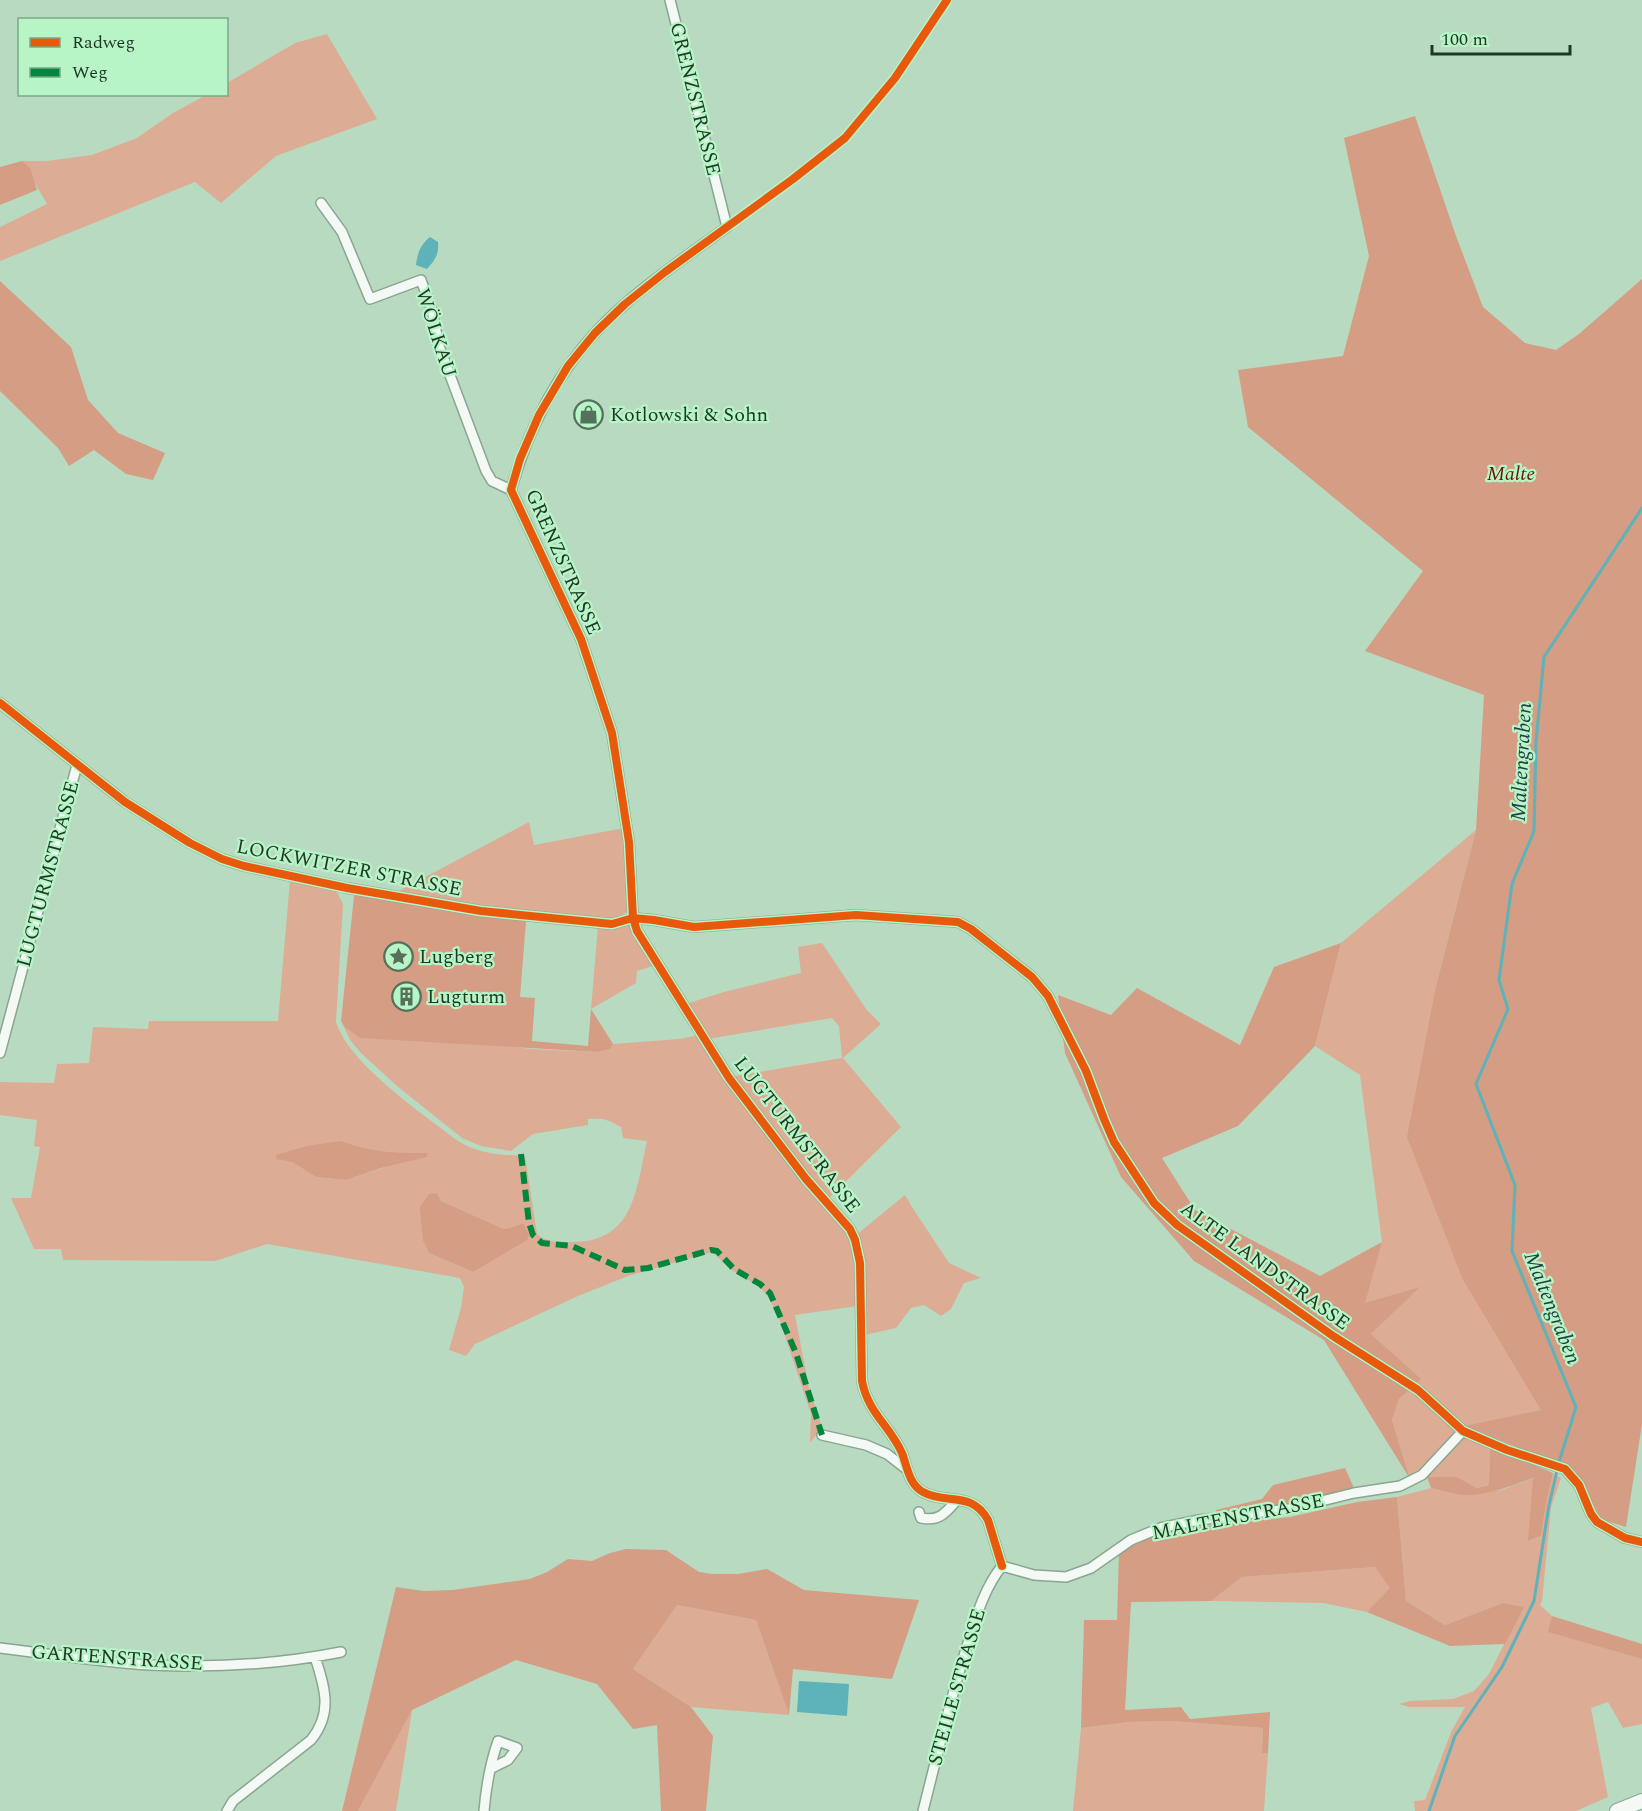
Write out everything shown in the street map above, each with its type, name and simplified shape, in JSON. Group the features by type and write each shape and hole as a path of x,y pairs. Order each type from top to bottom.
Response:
{"main road":[{"path":"1618,1811 1642,1801"}],"street":[{"name":"GRENZSTRASSE","path":"633,918 629,842 612,734 581,639 511,489 520,459 539,415 568,366 595,333 657,278 727,227 670,0"},
{"name":"WÖLKAU","path":"321,203 342,232 370,299 421,280 432,310 440,346 486,471 492,482 511,489"},
{"name":"LOCKWITZER STRASSE","path":"0,703 125,802 190,843 222,859 244,866 347,888 481,911 612,924 633,918"},
{"name":"LUGTURMSTRASSE","path":"0,1053 77,765"},
{"name":"ALTE LANDSTRASSE","path":"633,918 694,927 856,915 958,922 971,929 1032,977 1047,996 1086,1071 1114,1142 1159,1209 1177,1225 1333,1336 1418,1390 1463,1431 1507,1450 1558,1466 1572,1475 1597,1522 1625,1538 1642,1542"},
{"name":"LUGTURMSTRASSE","path":"633,918 637,931 729,1078 806,1179 849,1229 855,1240 860,1263 860,1321 864,1390 874,1412 901,1452 905,1468 917,1488 924,1494 957,1500"},
{"name":"MALTENSTRASSE","path":"1002,1566 1034,1575 1066,1577 1091,1568 1131,1540 1160,1528 1199,1520 1289,1509 1354,1493 1400,1486 1422,1475 1463,1431"},
{"path":"822,1435 866,1445 887,1454 905,1468"},
{"path":"919,1512 921,1518 929,1520 942,1516 957,1500 975,1505 988,1520 1002,1566"},
{"name":"STEILE STRASSE","path":"923,1811 958,1674 982,1599 992,1578 1002,1566"},
{"name":"GARTENSTRASSE","path":"0,1648 150,1665 216,1666 315,1657 341,1652"},
{"path":"227,1811 238,1796 311,1740 317,1732 325,1714 326,1705 315,1657"},
{"path":"484,1811 486,1783 492,1768"}],"shaded area":[{"path":"327,34 377,119 276,156 221,203 195,182 0,261 0,227 47,204 22,161 47,161 92,155 137,138 173,113 204,96 228,96 228,82 295,43"},
{"path":"529,822 534,845 624,828 627,912 612,919 481,907 399,891"},
{"path":"1476,830 1436,986 1463,1280 1542,1410 1464,1426 1416,1384 1420,1379 1371,1334 1418,1288 1364,1304 1382,1242 1360,1075 1315,1046 1341,943"},
{"path":"290,880 336,890 343,904 336,1022 344,1038 371,1071 407,1103 458,1141 482,1151 525,1156 537,1234 549,1240 563,1242 593,1240 609,1233 621,1223 635,1194 647,1141 623,1138 621,1127 593,1118 588,1119 588,1125 533,1134 511,1151 481,1146 462,1138 397,1086 361,1053 350,1040 341,1021 345,1027 531,1049 598,1052 610,1049 613,1044 680,1039 699,1035 845,1226 857,1256 857,1306 795,1315 809,1388 822,1427 810,1443 811,1414 779,1318 769,1298 760,1287 733,1271 712,1252 628,1276 578,1296 475,1344 466,1356 449,1350 461,1308 464,1287 460,1278 267,1244 215,1261 63,1260 61,1249 34,1249 11,1198 31,1198 40,1147 34,1146 37,1120 0,1115 0,1082 54,1083 57,1064 89,1063 93,1027 148,1029 149,1021 278,1021","holes":["341,1141 365,1150 385,1153 427,1153 346,1180 316,1177 292,1162","437,1193 441,1201 504,1229 512,1229 520,1224 473,1272 429,1253 423,1241"]},
{"path":"631,925 655,965 637,971 636,983 591,1009 598,927 615,929"},
{"path":"822,943 866,1009 881,1024 843,1058 901,1127 827,1200 730,1077 842,1058 839,1026 832,1018 708,1039 686,1004 801,973 798,947"},
{"path":"905,1195 949,1263 981,1278 964,1283 951,1309 941,1316 924,1305 911,1308 896,1328 864,1335 855,1236"},
{"path":"1410,1389 1457,1432 1410,1479 1392,1420 1399,1399"},
{"path":"1466,1436 1490,1447 1489,1485 1477,1488 1457,1477 1427,1477 1460,1437"},
{"path":"1553,1473 1561,1478 1551,1507 1540,1605 1552,1616 1549,1632 1642,1659 1642,1724 1623,1728 1608,1702 1591,1708 1608,1797 1576,1811 1415,1811 1414,1801 1425,1800 1452,1730 1465,1707 1409,1707 1399,1704 1410,1701 1453,1699 1474,1691 1489,1674 1523,1607 1503,1603 1445,1625 1406,1601 1397,1497 1431,1488 1451,1493 1501,1490 1534,1478 1529,1541 1541,1536"},
{"path":"1375,1567 1391,1588 1367,1612 1323,1603 1211,1601 1242,1577"},
{"path":"677,1605 756,1620 789,1715 691,1707 633,1669"},
{"path":"412,1710 396,1811 358,1811"},
{"path":"1171,1721 1263,1728 1262,1753 1268,1753 1264,1811 1073,1811 1081,1728 1129,1722"}],"green space":[{"name":"Malte","path":"1415,116 1483,307 1525,343 1556,350 1579,334 1642,279 1642,1424 1626,1527 1600,1519 1582,1485 1567,1467 1464,1426 1541,1410 1463,1280 1407,1137 1436,986 1476,830 1484,695 1365,651 1423,571 1248,427 1238,370 1343,356 1369,256 1344,138"},
{"path":"22,161 30,168 37,190 0,205 0,167"},
{"path":"0,281 71,347 88,400 118,433 165,453 153,480 126,474 94,450 69,466 58,448 0,391"},
{"path":"360,892 480,915 526,921 520,997 535,998 532,1041 588,1046 591,1009 613,1044 610,1049 598,1052 360,1038 345,1027 341,1021 354,896"},
{"path":"1341,943 1315,1046 1238,1126 1162,1158 1195,1210 1320,1276 1382,1242 1365,1303 1420,1287 1371,1334 1421,1379 1399,1399 1392,1420 1410,1479 1324,1340 1194,1261 1121,1177 1065,1053 1058,995 1111,1015 1137,988 1240,1045 1274,967"},
{"path":"341,1141 384,1152 428,1153 426,1157 381,1168 346,1180 316,1177 292,1162 277,1159 276,1155 307,1146"},
{"path":"437,1193 441,1201 504,1229 524,1224 529,1235 527,1240 473,1272 429,1253 423,1241 420,1207 429,1194"},
{"path":"1490,1447 1553,1473 1541,1536 1528,1541 1533,1478 1496,1491 1473,1495 1431,1488 1427,1477 1457,1477 1477,1488 1489,1485"},
{"path":"1345,1468 1354,1488 1287,1505 1217,1515 1216,1510 1262,1499 1273,1485"},
{"path":"1397,1497 1406,1601 1445,1625 1503,1603 1524,1607 1505,1644 1450,1646 1367,1612 1390,1588 1375,1567 1242,1577 1211,1601 1131,1602 1125,1710 1181,1707 1190,1719 1270,1712 1268,1753 1262,1753 1263,1728 1171,1721 1129,1722 1081,1728 1084,1620 1117,1620 1119,1553 1161,1531 1290,1517 1357,1502"},
{"path":"626,1549 666,1550 699,1572 738,1574 767,1569 804,1590 919,1600 892,1679 793,1669 789,1715 756,1620 677,1605 633,1669 691,1707 713,1736 706,1811 661,1811 657,1725 633,1729 597,1684 516,1660 412,1710 358,1811 342,1811 396,1587 424,1591 453,1590 530,1579 568,1559 592,1561"},
{"path":"1552,1616 1642,1644 1642,1659 1548,1632"}],"water":[{"path":"430,237 438,242 438,250 427,269 416,265 420,249"},
{"path":"799,1681 849,1684 847,1716 797,1712"}],"waterway":[{"name":"Maltengraben","path":"1429,1811 1455,1736 1502,1667 1534,1601 1549,1505 1576,1407 1512,1251 1515,1185 1476,1084 1508,1009 1499,980 1512,884 1534,831 1536,742 1544,657 1642,508"}],"marked path":[{"path":"521,1154 529,1223 533,1235 542,1243 572,1246 625,1270 648,1268 711,1250 717,1251 734,1269 760,1284 770,1293 796,1353 822,1435"}],"cycle path":[{"path":"947,0 895,78 845,138 793,179 665,272 625,304 595,333 568,366 539,415 520,459 511,490 581,639 612,733 629,842 633,918 637,931 729,1078 806,1179 850,1229 860,1263 862,1381 869,1402 897,1443 918,1489 932,1496 966,1501 981,1511 988,1520 1002,1566"},
{"path":"0,703 125,802 190,843 222,859 244,866 347,888 481,911 612,924 633,918 694,927 856,915 958,922 971,929 1032,977 1048,996 1086,1071 1114,1142 1154,1203 1177,1225 1333,1336 1418,1390 1463,1431 1507,1450 1565,1469 1579,1485 1591,1514 1597,1522 1625,1538 1642,1542"}],"place":[{"name":"Kotlowski & Sohn","path":"589,415"},
{"name":"Lugberg","path":"398,957"},
{"name":"Lugturm","path":"406,997"}]}
